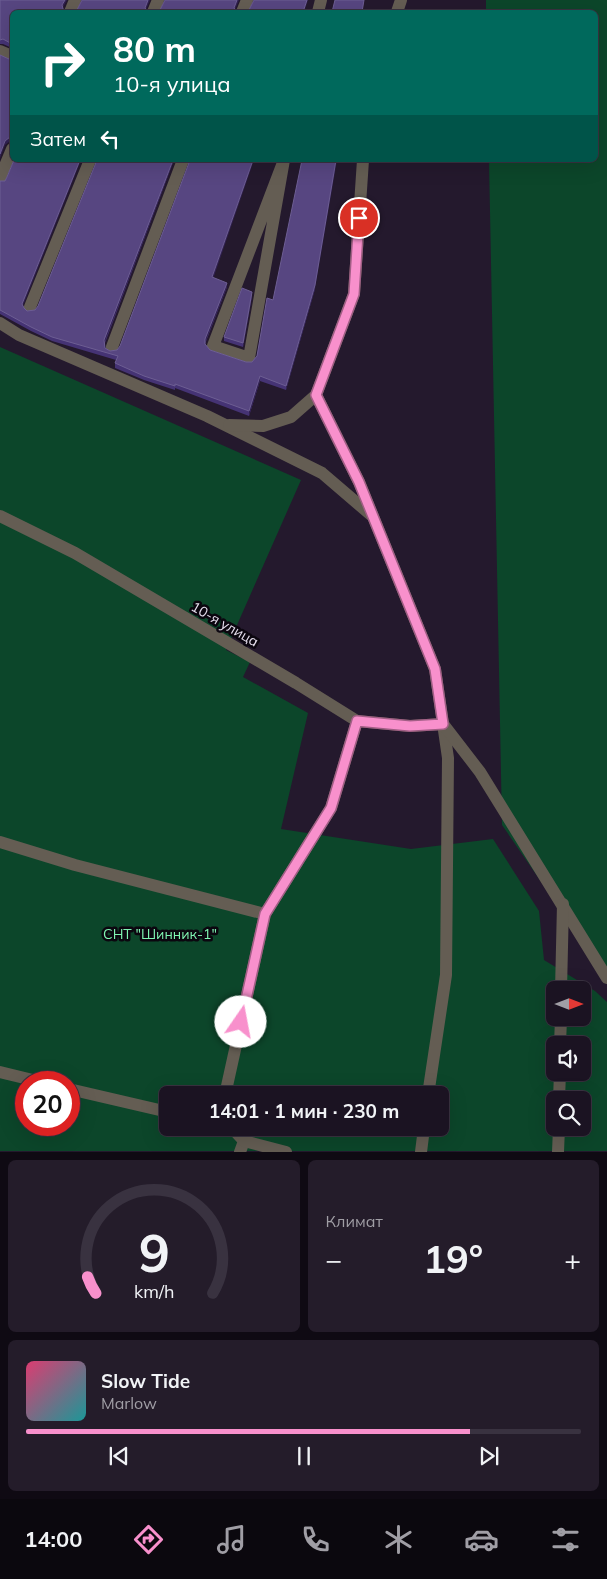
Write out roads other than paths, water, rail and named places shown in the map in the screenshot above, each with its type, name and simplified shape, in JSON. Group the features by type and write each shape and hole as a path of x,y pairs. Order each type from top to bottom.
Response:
{"lane":[{"path":"0,178 10,155"},
{"path":"30,307 89,162"},
{"path":"112,347 182,162"},
{"path":"283,162 213,346 249,358 284,162"},
{"path":"224,425 263,426 292,417 316,395 354,294 363,162"},
{"path":"0,323 18,335 224,425 322,473 374,518"},
{"path":"316,395 359,482 435,669 448,758 446,975 429,1086"},
{"name":"10-я улица","path":"0,516 75,553 357,721 410,726 443,724"},
{"path":"228,1086 265,914 331,808 357,721"},
{"path":"443,724 480,772 607,978"},
{"path":"0,842 75,865 265,914"},
{"path":"561,981 562,904"},
{"path":"0,1072 15,1076"},
{"path":"80,1092 159,1110"},
{"path":"421,1152 423,1136"},
{"path":"558,1136 558,1152"},
{"path":"242,1146 286,1152"}],"park label":[{"name":"СНТ \"Шинник-1\"","path":"160,934"}]}
